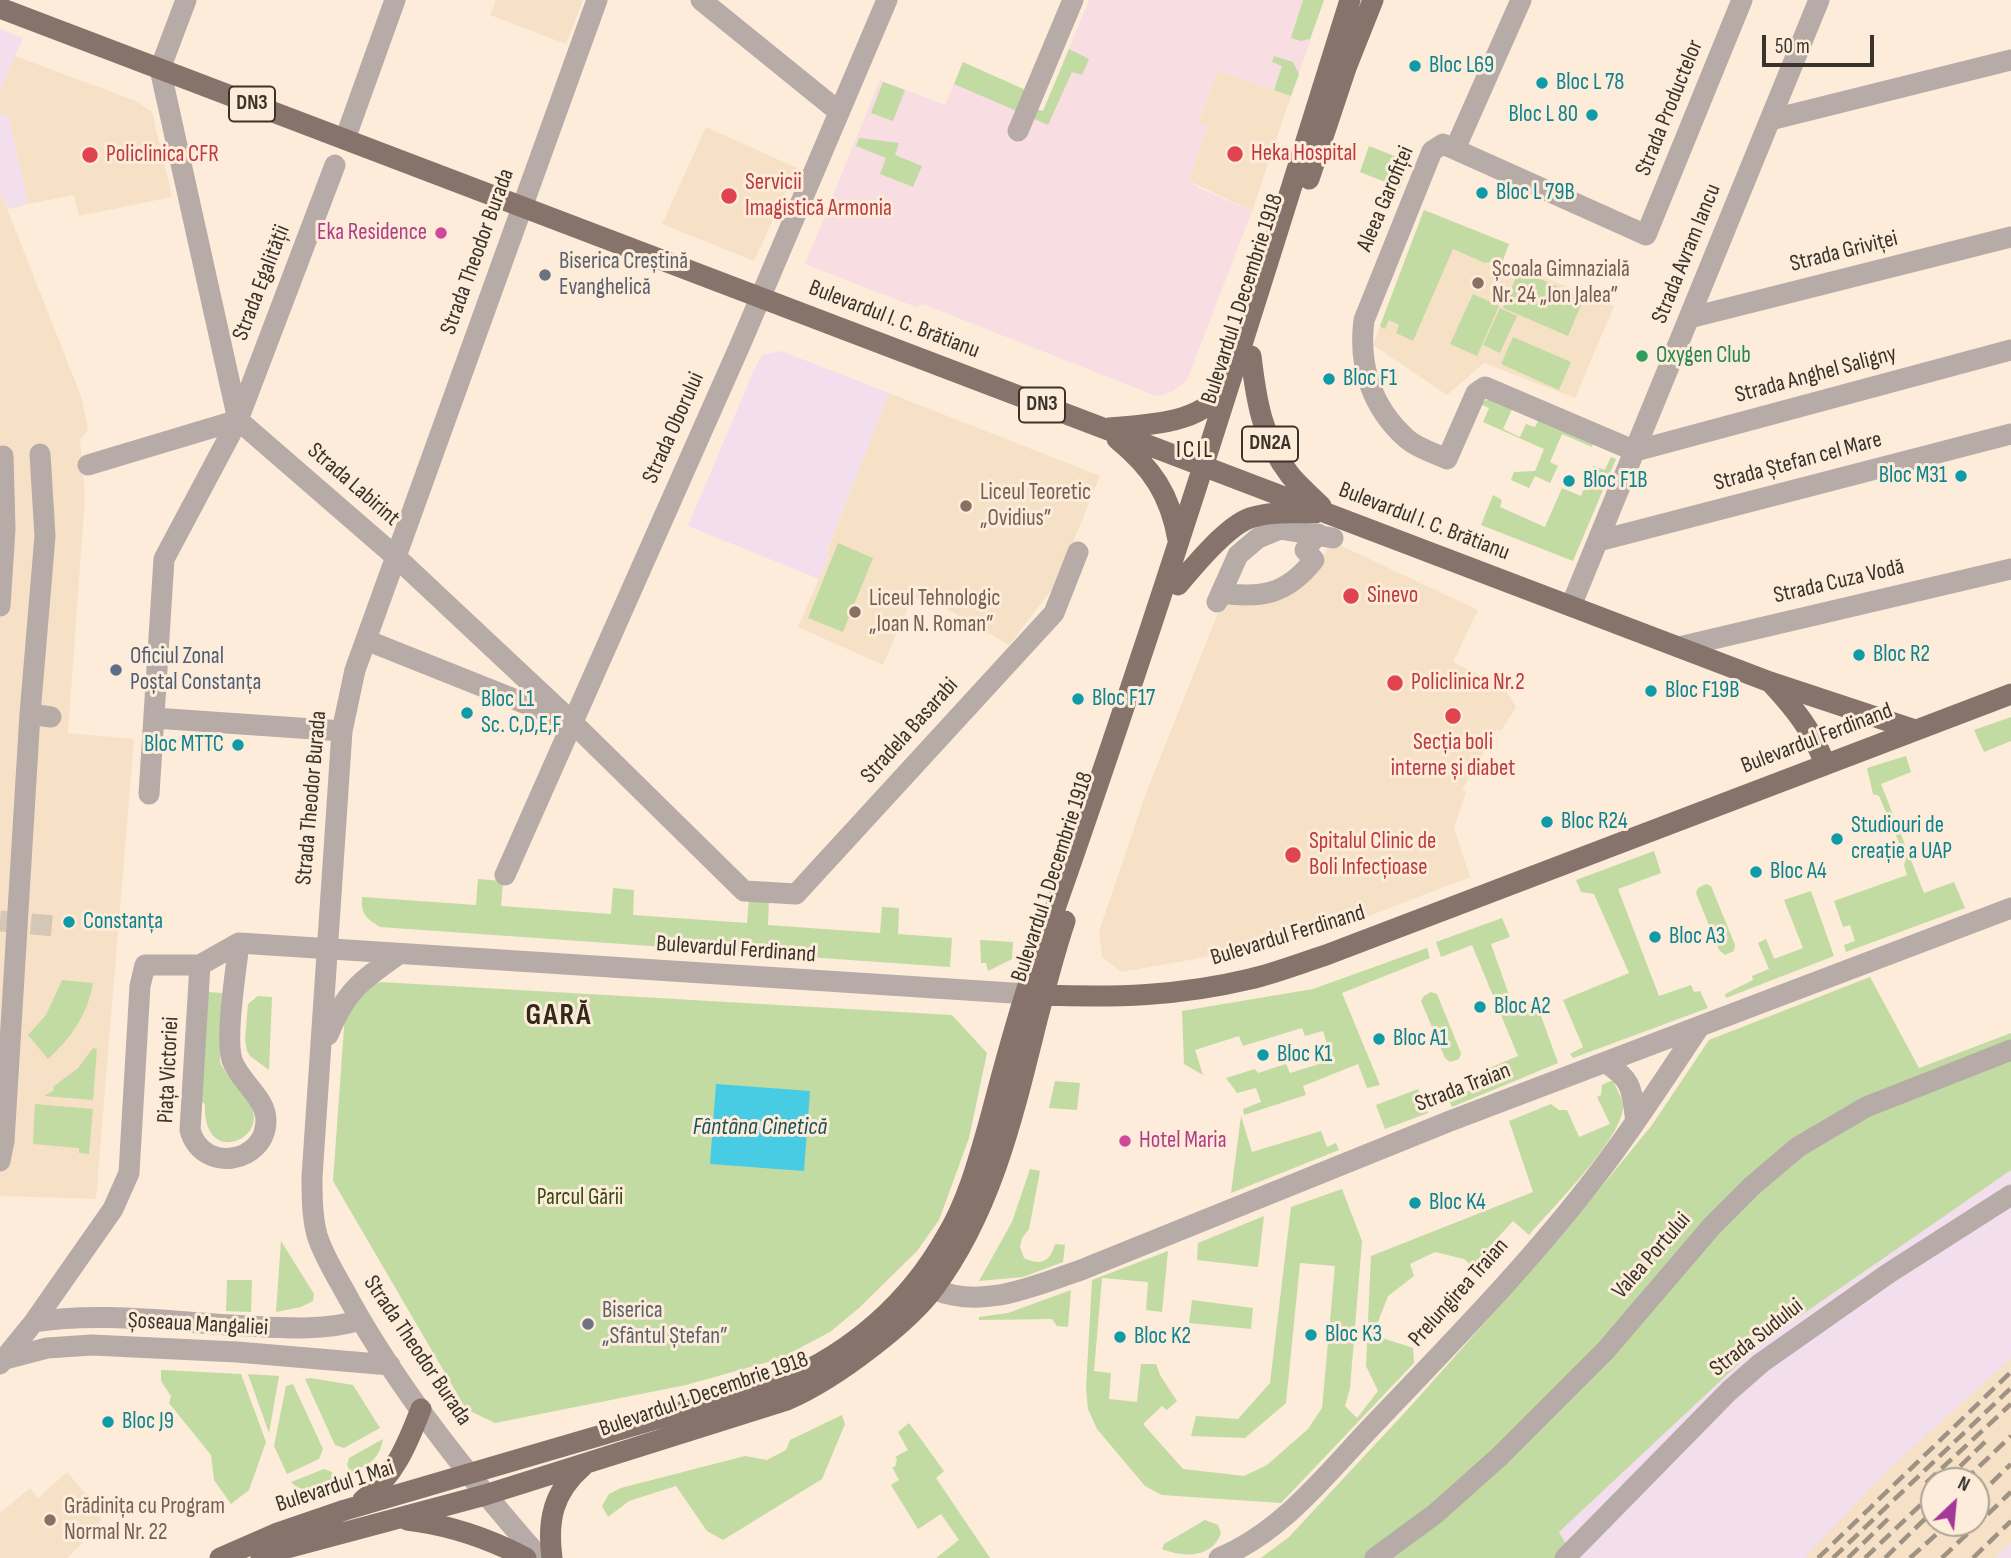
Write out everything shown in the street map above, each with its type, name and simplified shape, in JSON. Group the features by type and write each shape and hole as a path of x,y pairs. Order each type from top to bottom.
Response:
{"main road":[{"name":"Bulevardul 1 Decembrie 1918","path":"485,1495 788,1400 810,1390 879,1342 933,1289 978,1212 1010,1127 1034,995 1065,922 1178,585 1231,380 1350,0"},
{"name":"Bulevardul 1 Decembrie 1918","path":"468,1473 783,1382 822,1364 869,1331 918,1281 949,1233 961,1208 1034,995 1178,543 1210,469 1251,356 1346,68 1373,0"},
{"name":"Bulevardul I. C. Brătianu","path":"0,8 1770,682 1915,730"},
{"name":"DN2A","path":"1251,356 1257,409 1269,442 1291,476 1328,513"},
{"path":"1104,429 1183,419 1223,391 1231,380"},
{"path":"1104,429 1137,455 1160,484 1170,506 1178,543"},
{"path":"1178,585 1209,550 1248,518 1276,513 1328,513"},
{"name":"Bulevardul I. C. Brătianu","path":"1770,682 1809,729 1825,765"},
{"name":"Bulevardul Ferdinand","path":"1034,995 1111,998 1187,991 1252,979 1326,955 2011,694"},
{"path":"345,1510 363,1501 383,1483 408,1442 421,1409"},
{"path":"552,1558 549,1535 558,1499 572,1476 585,1464"},
{"name":"Bulevardul 1 Mai","path":"220,1558 275,1534 345,1510 468,1473"},
{"name":"Bulevardul 1 Mai","path":"261,1558 286,1548 485,1495"},
{"path":"398,1519 457,1529 526,1558"}],"street":[{"path":"88,465 239,420 160,69 186,0"},
{"path":"345,139 395,0"},
{"name":"Strada Theodor Burada","path":"468,1473 361,1321 327,1259 314,1220 312,1177 342,732 347,700 366,640 597,0"},
{"path":"701,0 838,111"},
{"name":"Strada Oborului","path":"505,875 760,298 887,0"},
{"path":"1018,131 1073,0"},
{"path":"1455,149 1521,0"},
{"name":"Strada Productelor","path":"1455,149 1646,235 1742,0"},
{"name":"Strada Avram Iancu","path":"1571,606 1819,0"},
{"path":"1770,120 2011,60"},
{"name":"Aleea Garofiței","path":"1455,149 1443,144 1432,150 1364,320 1361,345 1365,371 1377,405 1408,441 1447,459 1476,393 1485,387 1635,451"},
{"name":"Strada Egalității","path":"154,718 164,559 239,420 335,165"},
{"name":"Strada Griviței","path":"1689,318 2011,237"},
{"name":"Strada Anghel Saligny","path":"1635,451 2011,350"},
{"name":"Strada Labirint","path":"239,420 396,557 571,722 744,891"},
{"name":"Strada Ștefan cel Mare","path":"1598,541 2011,434"},
{"path":"0,1161 25,914 41,715 46,536 40,454"},
{"path":"0,606 5,529 3,456"},
{"path":"1280,529 1325,536 1305,550 1314,560 1292,584 1260,595 1219,597 1238,555 1258,538 1280,529"},
{"name":"Stradela Basarabi","path":"744,891 796,894 1054,613 1078,552"},
{"name":"Strada Cuza Vodă","path":"1679,647 2011,569"},
{"path":"366,640 571,722"},
{"path":"149,794 154,718 342,732"},
{"name":"Strada Traian","path":"933,1289 962,1298 985,1298 1021,1291 1081,1270 1450,1121 2011,908"},
{"path":"201,965 239,943"},
{"name":"Bulevardul Ferdinand","path":"239,943 1034,995"},
{"name":"Piața Victoriei","path":"201,965 190,1130 195,1143 206,1154 219,1158 240,1157 252,1151 258,1144 267,1117 259,1101 237,1072 230,1052 239,943"},
{"path":"321,1053 338,1012 352,989 399,954"},
{"name":"Șoseaua Mangaliei","path":"2,1361 34,1322 113,1209 129,1172 140,986 145,965 201,965"},
{"name":"Prelungirea Traian","path":"1219,1558 1246,1546 1265,1533 1303,1498 1543,1240 1599,1172 1700,1027"},
{"name":"Valea Portului","path":"1375,1558 1435,1514 1499,1457 1606,1350 1712,1226 1752,1186 1798,1147 1866,1107 2011,1050"},
{"path":"1605,1063 1623,1074 1629,1084 1636,1121"},
{"name":"Strada Sudului","path":"1565,1558 1729,1391 1761,1363 1889,1273 2011,1195"},
{"name":"Șoseaua Mangaliei","path":"34,1322 81,1317 295,1329 331,1327 361,1321"},
{"name":"Șoseaua Mangaliei","path":"2,1361 47,1348 92,1345 237,1352 390,1364"},
{"path":"468,1473 540,1558"}],"shaded area":[{"path":"496,0 583,0 566,44 490,15"},
{"path":"1089,0 1324,0 1291,96 1218,71 1199,121 1208,126 1189,181 1252,211 1187,380 1172,392 1156,396 923,304 916,307 805,264 880,80 945,105 963,62 1023,104 1043,112"},
{"path":"0,29 23,38 0,91"},
{"name":"Policlinica CFR","path":"15,56 136,101 152,112 172,197 79,216 74,195 28,204 8,114 0,115 0,91"},
{"name":"Heka Hospital","path":"1218,71 1291,96 1252,211 1189,181 1208,126 1199,122"},
{"path":"8,114 28,204 8,209 0,191 0,115"},
{"name":"Servicii Imagistică Armonia","path":"706,127 797,168 754,261 662,224"},
{"name":"Constanța","path":"0,191 81,396 88,430 80,440 85,498 68,733 134,739 96,1199 0,1196"},
{"name":"Școala Gimnazială Nr. 24 „Ion Jalea”","path":"1424,210 1509,244 1503,260 1614,306 1575,398 1484,363 1447,395 1373,345"},
{"path":"781,351 889,393 826,553 829,555 819,579 688,526 754,370 762,355"},
{"name":"Liceul Teoretic „Ovidius”","path":"889,393 1100,476 1056,584 1009,645 935,602 912,598 883,665 798,627 829,556 826,554"},
{"path":"1331,541 1478,610 1453,662 1503,686 1516,707 1501,731 1497,729 1462,790 1466,792 1454,828 1470,877 1312,938 1122,972 1102,957 1099,931 1146,793 1222,603 1321,561"},
{"path":"2011,1170 2011,1558 1530,1558 1761,1343"},
{"path":"2011,1358 2011,1542 1995,1558 1804,1558 1885,1473"},
{"name":"Grădinița cu Program Normal Nr. 22","path":"67,1472 102,1512 99,1528 67,1558 0,1558 0,1513 30,1488 38,1498"}],"green space":[{"path":"1303,0 1324,0 1310,39 1301,41 1291,38"},
{"path":"1069,49 1089,59 1082,75 1072,72 1048,125 1032,118 1036,109 1043,111"},
{"path":"1274,56 1293,62 1299,74 1291,96 1274,90 1282,66 1272,62"},
{"path":"963,62 1028,91 1019,112 954,84"},
{"path":"883,82 905,90 893,121 871,113"},
{"path":"859,138 899,143 895,155 922,166 913,187 880,174 886,158 856,146"},
{"path":"1369,146 1410,162 1400,188 1360,172"},
{"path":"1424,210 1509,244 1503,260 1485,263 1453,249 1413,341 1396,333 1399,325 1389,320 1385,329 1380,326"},
{"path":"1519,270 1584,298 1568,336 1503,308"},
{"path":"1473,294 1499,306 1477,356 1450,344"},
{"path":"1500,308 1517,316 1500,353 1483,345"},
{"path":"1513,337 1571,362 1559,390 1501,364"},
{"path":"1493,398 1513,407 1503,429 1520,437 1526,424 1535,427 1539,419 1593,443 1592,447 1562,434 1550,462 1558,466 1550,483 1535,476 1529,488 1511,480 1514,472 1535,471 1544,449 1483,422 1489,408 1478,403"},
{"path":"1611,457 1616,459 1573,561 1481,525 1493,495 1502,500 1500,507 1545,527 1562,488 1581,496 1594,466 1605,470"},
{"path":"838,543 873,558 843,632 808,618"},
{"path":"2011,717 2011,741 1984,752 1974,730"},
{"path":"1906,756 1911,772 1881,784 1924,893 1954,882 1965,908 1846,952 1844,945 1855,941 1850,925 1843,927 1834,901 1907,875 1904,865 1906,859 1879,796 1873,794 1867,768"},
{"path":"1654,851 1661,873 1618,889 1659,996 1691,985 1694,992 1700,991 1708,1008 1573,1058 1570,1054 1583,1047 1563,1000 1629,973 1594,894 1581,892 1576,880"},
{"path":"478,879 503,881 501,906 611,914 613,888 634,890 633,915 747,923 749,898 769,899 768,925 880,933 882,907 899,908 898,934 952,938 950,967 380,927 368,918 362,908 362,897 476,905"},
{"path":"1706,884 1711,886 1735,945 1734,951 1725,955 1719,950 1696,893 1698,888"},
{"path":"1811,891 1834,956 1726,998 1725,994 1753,980 1752,976 1769,969 1758,943 1766,939 1774,959 1803,948 1784,900"},
{"path":"1502,918 1510,937 1491,944 1514,1009 1536,1002 1558,1063 1452,1107 1449,1100 1490,1081 1487,1069 1518,1056 1472,945 1441,957 1436,942"},
{"path":"980,940 1013,942 1012,959 988,971 986,963 981,963"},
{"path":"1427,948 1430,958 1342,993 1380,1085 1367,1088 1358,1064 1303,1086 1306,1095 1244,1115 1243,1109 1261,1102 1256,1088 1237,1093 1226,1078 1255,1069 1258,1073 1286,1064 1290,1073 1332,1060 1323,1031 1305,1036 1302,1028 1243,1046 1239,1036 1195,1050 1203,1075 1184,1064 1182,1011 1313,989"},
{"path":"1870,977 1919,1068 2011,1033 2011,1170 1761,1343 1559,1532 1574,1558 1261,1558 1289,1537 1409,1408 1553,1246 1652,1125 1709,1040"},
{"path":"62,980 93,983 87,1005 77,1025 48,1059 28,1035 46,1015"},
{"name":"Parcul Gării","path":"380,982 952,1015 987,1053 969,1138 939,1220 917,1251 859,1308 830,1332 779,1359 686,1385 495,1423 466,1409 333,1181 345,1014 361,990"},
{"path":"207,992 222,993 220,1062 247,1098 253,1111 249,1132 241,1139 231,1142 221,1141 212,1135 207,1123 205,1104 200,1101"},
{"path":"1431,992 1437,994 1461,1053 1459,1059 1450,1062 1445,1058 1421,1001"},
{"path":"258,996 272,997 269,1070 250,1056 245,1040 248,1004"},
{"path":"93,1048 97,1049 93,1100 44,1096 78,1068"},
{"path":"1613,1080 1623,1106 1612,1136 1584,1173 1529,1235 1513,1221 1472,1266 1464,1259 1435,1252 1410,1264 1414,1276 1388,1296 1373,1335 1413,1348 1414,1363 1281,1503 1162,1495 1145,1486 1097,1429 1088,1409 1086,1388 1092,1280 1168,1251 1162,1312 1146,1310 1148,1282 1102,1278 1094,1371 1111,1373 1109,1399 1137,1402 1141,1364 1156,1364 1177,1401 1167,1410 1162,1406 1143,1424 1183,1469 1244,1476 1267,1465 1308,1429 1322,1408 1335,1266 1300,1263 1286,1403 1245,1438 1191,1436 1196,1416 1238,1419 1270,1383 1291,1207 1342,1189 1362,1241 1350,1388 1345,1406 1357,1418 1378,1391 1366,1366 1371,1256 1533,1192 1509,1121 1551,1104 1559,1110 1567,1110 1579,1137 1610,1124 1597,1097 1601,1095 1602,1085"},
{"path":"1055,1081 1080,1083 1077,1110 1049,1108"},
{"path":"1418,1089 1428,1113 1385,1129 1376,1105"},
{"path":"35,1104 93,1109 89,1154 79,1153 79,1148 33,1144"},
{"path":"1241,1116 1252,1152 1321,1131 1327,1147 1336,1143 1339,1150 1231,1193"},
{"path":"1030,1169 1040,1171 1029,1229 1022,1238 1020,1247 1024,1258 1040,1262 1050,1255 1055,1244 1065,1245 1063,1262 1023,1277 979,1281 1012,1222"},
{"path":"1264,1216 1258,1267 1197,1260 1198,1243"},
{"path":"281,1241 314,1294 313,1301 301,1307 276,1312"},
{"path":"227,1280 252,1280 251,1312 226,1311"},
{"path":"1071,1290 1068,1327 1057,1326 1052,1319 979,1320 979,1317 1008,1313"},
{"path":"1192,1300 1253,1308 1251,1329 1189,1323"},
{"path":"161,1370 241,1374 266,1442 249,1490 231,1504 214,1480 211,1455 169,1403 171,1396 161,1381"},
{"path":"248,1374 279,1376 269,1433"},
{"path":"305,1379 353,1385 380,1428 344,1448 335,1445"},
{"path":"293,1384 323,1449 319,1459 287,1474 274,1446 286,1386"},
{"path":"842,1415 845,1424 822,1479 723,1540 707,1531 676,1486 629,1501 608,1517 602,1506 609,1494 621,1488 745,1456 767,1460 786,1450 790,1440"},
{"path":"909,1423 944,1471 936,1478 990,1558 936,1558 959,1540 941,1514 918,1529 891,1485 899,1480 892,1467 895,1467 895,1457 908,1450 898,1432"},
{"path":"383,1439 379,1452 372,1460 351,1473 347,1465 349,1458"},
{"path":"324,1469 332,1472 335,1480 307,1489 291,1482"},
{"path":"1205,1520 1218,1525 1221,1533 1211,1547 1196,1554 1179,1554 1162,1549 1164,1544"}],"water":[{"name":"Fântâna Cinetică","path":"716,1084 810,1091 804,1171 710,1164"}],"tunnel":[{"path":"0,921 54,926"}],"railway":[{"path":"1818,1558 2011,1372"},
{"path":"1833,1558 2011,1388"},
{"path":"1943,1467 2011,1404"},
{"path":"1979,1467 2011,1436"},
{"path":"1959,1467 1988,1439"},
{"path":"1990,1484 2011,1464"},
{"path":"1942,1558 2011,1492"},
{"path":"1865,1558 1920,1505"},
{"path":"1848,1558 1888,1519"},
{"path":"1973,1558 2011,1521"},
{"path":"1885,1558 1920,1524"},
{"path":"1910,1558 1933,1537"}],"place":[{"name":"Bloc L69","path":"1415,66"},
{"name":"Bloc L 78","path":"1542,83"},
{"name":"Bloc L 80","path":"1592,115"},
{"name":"Heka Hospital","path":"1235,154"},
{"name":"Policlinica CFR","path":"90,155"},
{"name":"Bloc L 79B","path":"1482,193"},
{"name":"Servicii Imagistică Armonia","path":"729,196"},
{"name":"Eka Residence","path":"441,233"},
{"name":"Biserica Creștină Evanghelică","path":"545,275"},
{"name":"Școala Gimnazială Nr. 24 „Ion Jalea”","path":"1478,283"},
{"name":"Oxygen Club","path":"1642,356"},
{"name":"Bloc F1","path":"1329,379"},
{"name":"Bloc M31","path":"1961,476"},
{"name":"Bloc F1B","path":"1569,481"},
{"name":"Liceul Teoretic „Ovidius”","path":"966,506"},
{"name":"Sinevo","path":"1351,596"},
{"name":"Liceul Tehnologic „Ioan N. Roman”","path":"855,612"},
{"name":"Bloc R2","path":"1859,655"},
{"name":"Oficiul Zonal Poștal Constanța","path":"116,670"},
{"name":"Policlinica Nr.2","path":"1395,683"},
{"name":"Bloc F19B","path":"1651,691"},
{"name":"Bloc F17","path":"1078,699"},
{"name":"Bloc L1 Sc. C,D,E,F","path":"467,713"},
{"name":"Secția boli interne și diabet","path":"1453,716"},
{"name":"Bloc MTTC","path":"238,745"},
{"name":"Bloc R24","path":"1547,822"},
{"name":"Studiouri de creație a UAP","path":"1837,839"},
{"name":"Spitalul Clinic de Boli Infecțioase","path":"1293,855"},
{"name":"Bloc A4","path":"1756,872"},
{"name":"Constanța","path":"69,922"},
{"name":"Bloc A3","path":"1655,937"},
{"name":"Bloc A2","path":"1480,1007"},
{"name":"Bloc A1","path":"1379,1039"},
{"name":"Bloc K1","path":"1263,1055"},
{"name":"Hotel Maria","path":"1125,1141"},
{"name":"Bloc K4","path":"1415,1203"},
{"name":"Biserica „Sfântul Ștefan”","path":"588,1324"},
{"name":"Bloc K3","path":"1311,1335"},
{"name":"Bloc K2","path":"1120,1337"},
{"name":"Bloc J9","path":"108,1422"},
{"name":"Grădinița cu Program Normal Nr. 22","path":"50,1520"}],"district":[{"name":"ICIL","path":"1195,451"},
{"name":"GARĂ","path":"559,1016"}]}
